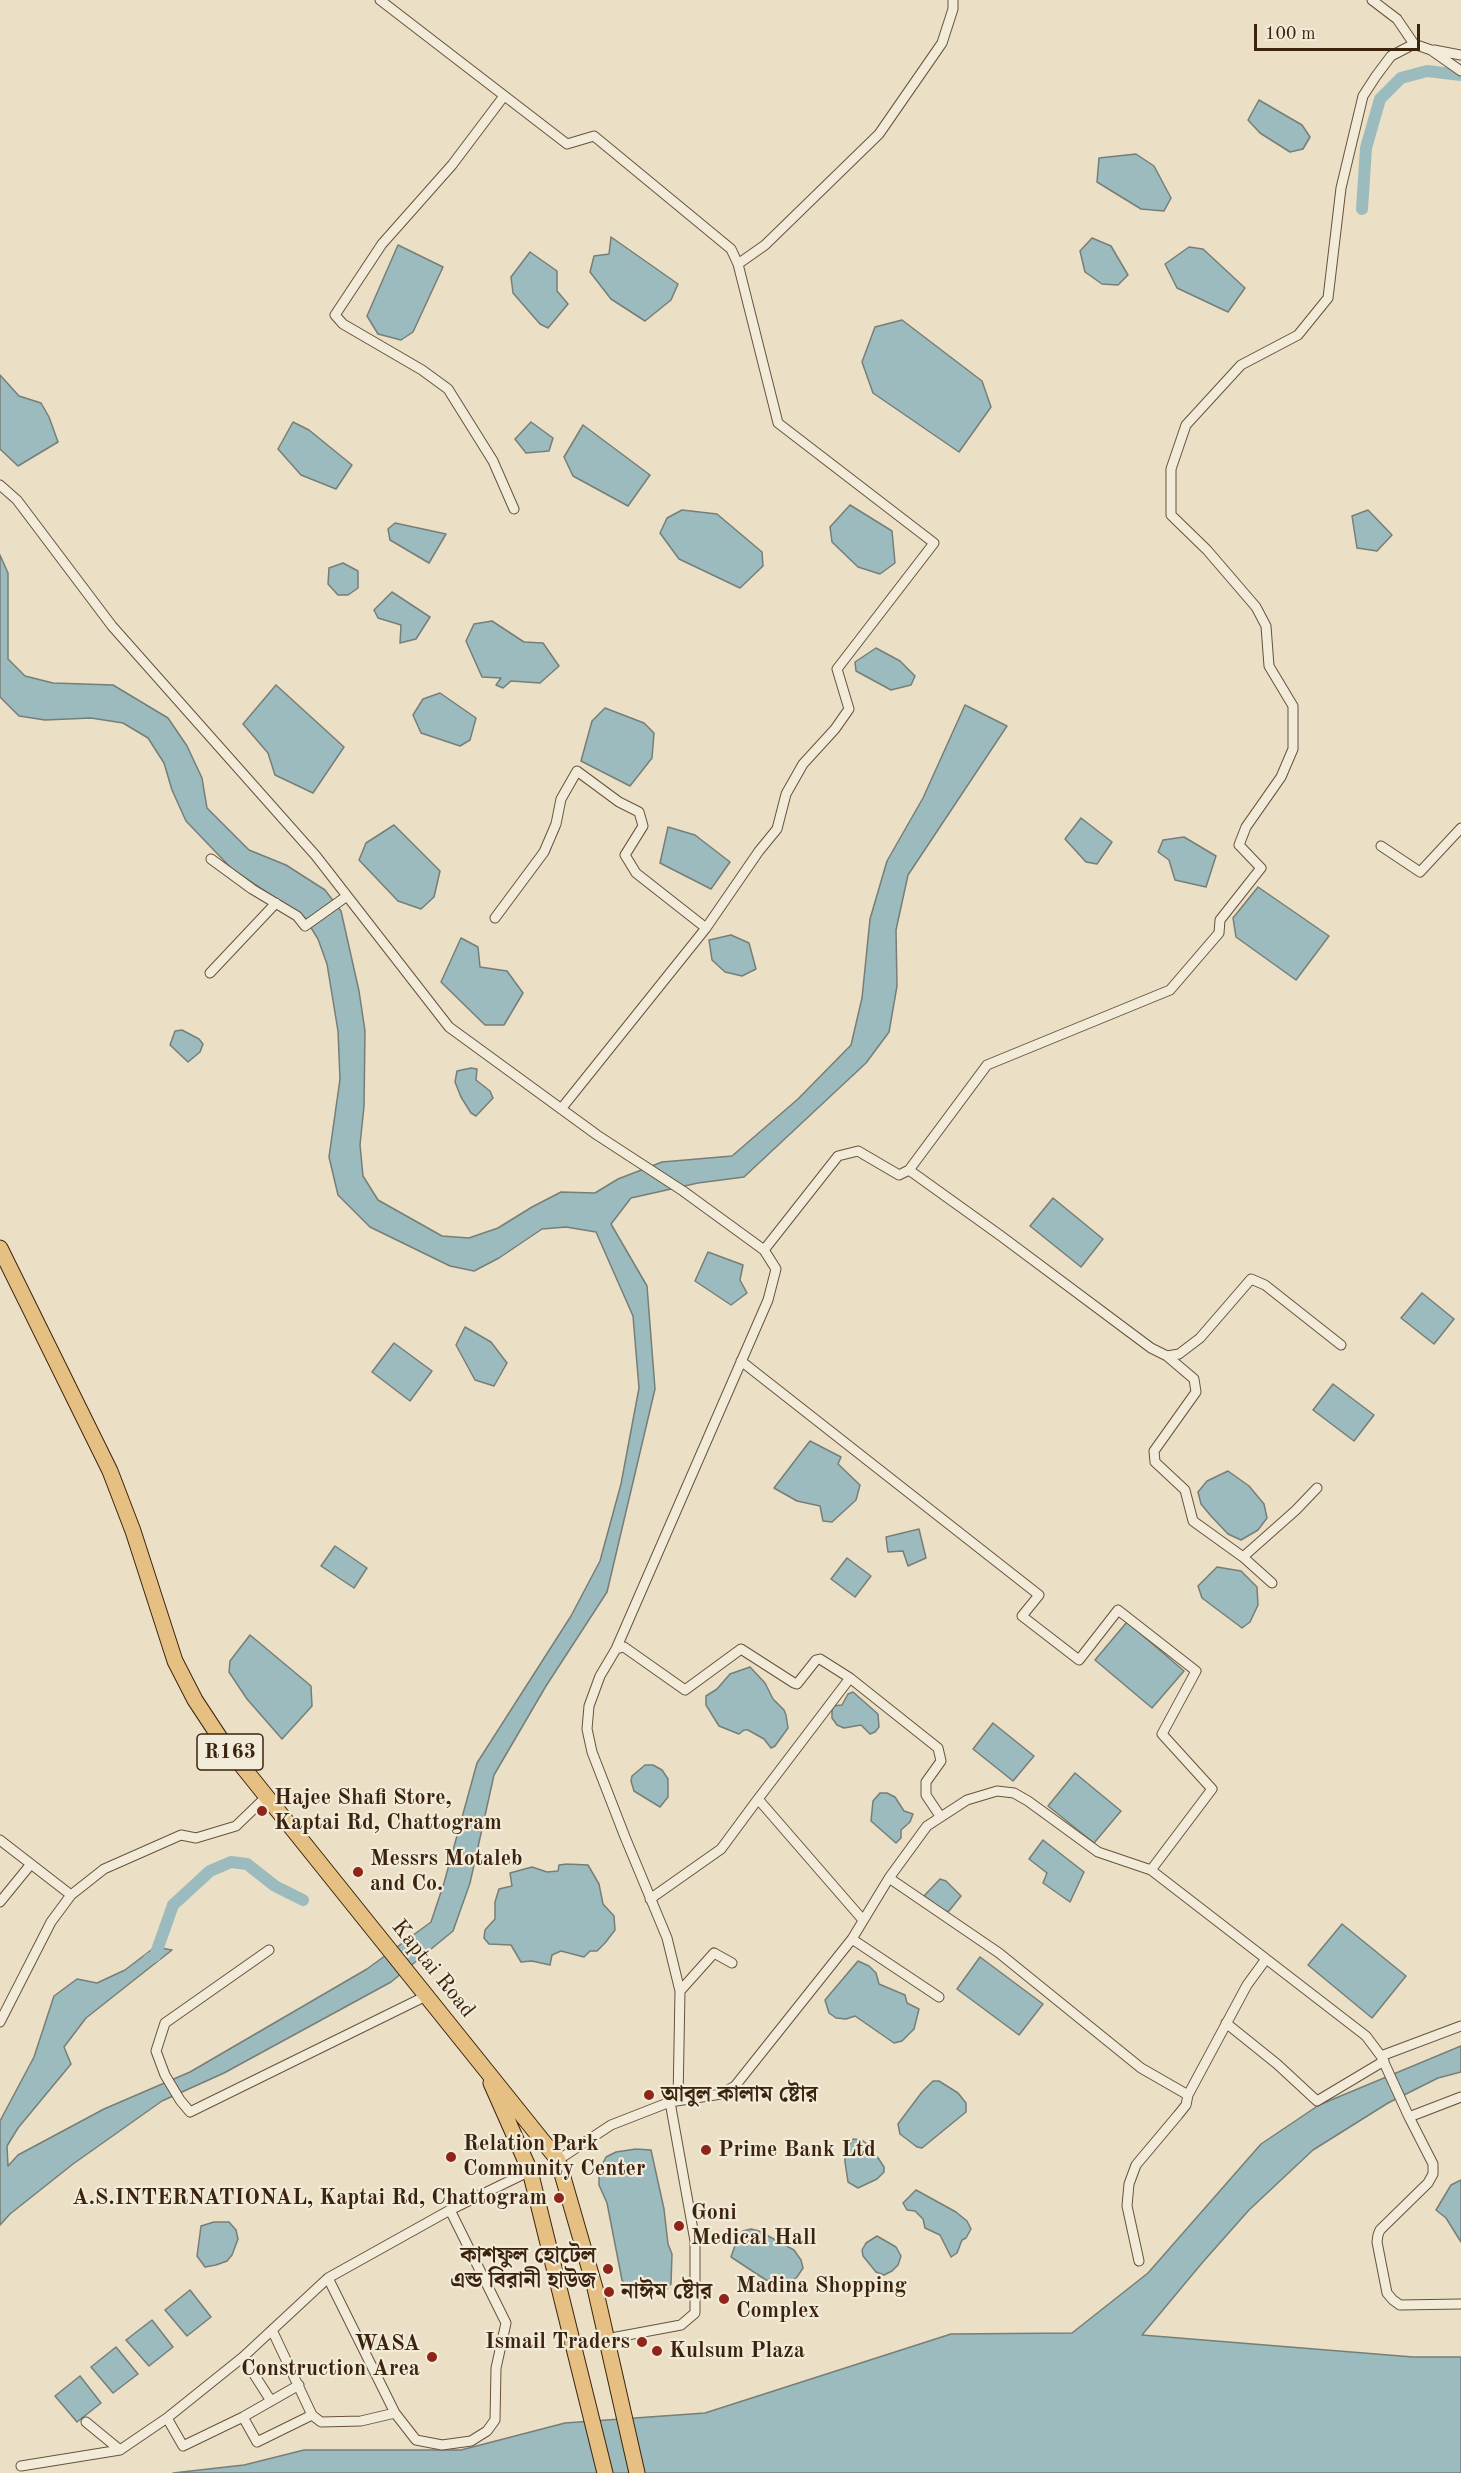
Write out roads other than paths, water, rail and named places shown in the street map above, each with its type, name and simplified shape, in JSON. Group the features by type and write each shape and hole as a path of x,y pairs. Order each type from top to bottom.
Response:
{"main road":[{"name":"Kaptai Road","path":"0,1248 110,1471 133,1530 175,1661 195,1700 222,1741 266,1797 484,2067"},
{"name":"R163","path":"484,2067 558,2160 595,2288 637,2473"},
{"name":"R163","path":"484,2067 530,2171 604,2473"}],"street":[{"path":"380,0 567,144 594,136 731,249 738,264 778,423 934,543 837,669 849,709 836,729 803,764 786,794 777,829 706,928 561,1109"},
{"path":"738,264 765,245 879,134 897,112 942,43 953,9 953,0"},
{"path":"1372,0 1397,19 1413,45 1461,55"},
{"path":"765,1250 838,1156 858,1151 900,1175 909,1170 987,1065 1170,990 1219,933 1220,920 1261,868 1239,846 1252,818 1281,777 1293,749 1293,706 1269,666 1266,626 1256,607 1207,550 1171,515 1171,469 1186,425 1241,365 1298,335 1328,298 1341,188 1363,96 1392,56 1413,45"},
{"path":"1431,50 1461,71"},
{"path":"504,96 452,165 382,244 335,315 343,324 422,370 448,389 493,461 514,509"},
{"path":"0,485 17,500 112,626 316,856 449,1027 561,1109 644,1167 683,1191 765,1250 776,1269 768,1299 589,1706 587,1729 592,1752 667,1938 680,1990 674,2101 695,2241 695,2313 681,2325 606,2339"},
{"path":"495,918 544,852 556,824 561,799 577,771 619,802 639,812 643,826 625,855 636,873 706,928"},
{"path":"1381,846 1420,872 1461,828"},
{"path":"211,859 252,889 297,916 305,926 347,896"},
{"path":"210,973 276,903"},
{"path":"909,1170 1151,1348 1167,1356 1194,1379 1196,1392 1154,1451 1155,1462 1185,1490 1193,1521 1243,1557 1272,1583"},
{"path":"1167,1356 1179,1354 1200,1338 1251,1279 1265,1285 1341,1346"},
{"path":"741,1361 1039,1594 1022,1616 1079,1660 1118,1610 1196,1671 1162,1734 1212,1789 1151,1870"},
{"path":"1243,1557 1317,1488"},
{"path":"616,1649 624,1647 685,1690 741,1649 797,1684 816,1660 820,1659 850,1678 938,1748 941,1761 926,1782 926,1795 940,1816"},
{"path":"650,1899 721,1849 850,1678"},
{"path":"558,2160 611,2125 674,2101 721,2094 735,2086 852,1939 888,1878 914,1840 940,1816 967,1800 997,1791 1006,1791 1028,1801 1098,1852 1151,1870 1366,2036 1384,2062 1433,2164 1433,2174 1428,2183 1378,2235 1377,2242 1387,2293 1393,2301 1400,2305 1461,2304"},
{"path":"0,2022 51,1922 71,1895 104,1869 181,1835 196,1838 236,1826 266,1797"},
{"path":"758,1799 863,1920"},
{"path":"0,1840 71,1895"},
{"path":"0,1902 31,1864"},
{"path":"888,1878 999,1953 1141,2068 1188,2095"},
{"path":"852,1939 939,1997"},
{"path":"270,1950 165,2023 156,2051 165,2075 190,2112 426,1996"},
{"path":"680,1990 714,1953 732,1963"},
{"path":"1139,2261 1127,2206 1128,2184 1136,2165 1186,2105 1188,2095 1226,2023 1247,1985 1266,1959"},
{"path":"1226,2023 1286,2071 1317,2101 1384,2062 1461,2025"},
{"path":"1409,2117 1461,2097"},
{"path":"21,2466 120,2450 167,2418 243,2357 328,2278 450,2210 530,2171"},
{"path":"328,2278 395,2413 416,2440 442,2445 471,2441 487,2431 495,2420 496,2368 506,2323 450,2210"},
{"path":"272,2330 312,2415 321,2422 361,2421 395,2413"},
{"path":"243,2357 271,2401"},
{"path":"167,2418 183,2446 243,2417 299,2385"},
{"path":"243,2417 257,2442 312,2415"},
{"path":"86,2422 120,2450"}],"water":[{"path":"1259,100 1302,125 1310,137 1303,149 1290,152 1260,133 1248,120"},
{"path":"1136,154 1154,166 1171,198 1164,211 1141,209 1097,182 1099,158"},
{"path":"611,237 678,284 671,300 645,321 611,299 590,272 594,256 609,254"},
{"path":"1092,238 1111,246 1128,275 1118,285 1102,284 1085,272 1080,251"},
{"path":"398,245 443,267 413,332 401,340 378,334 367,316"},
{"path":"1189,247 1203,249 1245,288 1228,312 1177,288 1165,264"},
{"path":"530,252 557,271 557,291 568,304 548,328 540,324 513,293 511,277"},
{"path":"902,320 982,381 991,407 959,452 873,393 862,362 875,327"},
{"path":"0,375 19,396 41,403 58,442 18,466 0,449"},
{"path":"293,422 309,430 352,465 336,489 301,475 278,449"},
{"path":"531,422 553,438 549,451 526,453 515,439"},
{"path":"583,425 650,475 628,506 573,476 564,457"},
{"path":"850,505 892,531 895,563 880,574 858,567 832,542 830,527"},
{"path":"682,510 717,514 762,552 763,566 740,588 679,559 660,533 667,518"},
{"path":"1368,510 1392,535 1377,551 1357,548 1352,516"},
{"path":"395,523 446,534 429,563 390,540 388,529"},
{"path":"0,555 8,573 8,659 25,676 53,683 113,685 168,718 187,746 202,778 207,808 249,850 286,865 325,890 341,911 359,991 365,1031 364,1106 360,1145 363,1176 378,1200 442,1236 469,1238 498,1228 561,1192 595,1193 618,1179 662,1162 732,1156 798,1099 851,1045 862,998 870,919 887,861 923,798 965,705 1007,726 908,875 896,930 897,986 889,1032 866,1063 744,1177 698,1183 631,1198 611,1224 647,1286 655,1389 607,1592 546,1686 494,1775 470,1883 453,1931 391,1982 224,2073 162,2101 73,2164 10,2214 0,2225 0,2121 34,2057 54,1996 77,1979 97,1983 125,1970 155,1947 172,1950 86,2018 64,2047 71,2064 18,2128 7,2146 8,2166 18,2155 104,2109 190,2072 367,1969 431,1922 477,1763 571,1616 600,1561 621,1484 639,1388 633,1316 596,1232 566,1227 542,1229 499,1258 474,1271 450,1266 370,1227 338,1195 329,1157 340,1079 338,1031 327,964 318,939 305,918 231,868 186,821 172,790 164,763 148,738 123,723 91,718 45,720 19,716 0,697"},
{"path":"343,563 358,571 358,588 348,595 338,595 328,584 329,568"},
{"path":"392,592 430,617 416,639 400,643 401,625 378,618 374,610"},
{"path":"492,621 524,642 543,643 559,666 540,683 511,681 503,688 496,685 501,678 482,677 466,641 474,624"},
{"path":"876,648 900,661 915,676 911,685 891,690 856,671 855,662"},
{"path":"276,685 344,747 313,793 275,775 268,753 243,724"},
{"path":"440,693 476,718 470,740 460,746 421,733 413,715 423,699"},
{"path":"605,708 644,723 654,733 652,758 630,786 581,761 592,721"},
{"path":"1081,818 1112,842 1097,864 1086,862 1065,839"},
{"path":"394,825 440,871 434,897 421,909 398,901 359,860 366,843"},
{"path":"668,827 695,835 730,862 711,889 660,863"},
{"path":"1184,837 1216,856 1206,887 1175,880 1169,860 1158,852 1163,840"},
{"path":"1258,887 1329,936 1296,980 1236,937 1233,918"},
{"path":"731,935 749,943 756,969 742,976 725,972 712,960 709,940"},
{"path":"461,938 478,947 480,967 507,971 523,993 504,1025 485,1025 441,982"},
{"path":"182,1030 199,1039 203,1044 200,1052 188,1062 170,1045 175,1031"},
{"path":"477,1069 476,1080 490,1091 493,1098 476,1116 471,1113 461,1097 455,1082 457,1071"},
{"path":"1053,1198 1103,1239 1081,1267 1030,1226"},
{"path":"708,1252 743,1265 740,1280 747,1293 731,1305 695,1281"},
{"path":"1422,1293 1454,1319 1434,1344 1401,1318"},
{"path":"465,1327 491,1342 507,1363 494,1386 475,1380 456,1345"},
{"path":"394,1343 432,1371 410,1401 372,1372"},
{"path":"1333,1384 1374,1415 1354,1441 1313,1410"},
{"path":"810,1441 841,1457 838,1464 860,1485 856,1500 832,1522 823,1521 820,1506 797,1501 774,1488"},
{"path":"1228,1471 1249,1486 1264,1504 1267,1518 1258,1530 1241,1540 1228,1534 1211,1516 1201,1504 1198,1492 1207,1481"},
{"path":"919,1529 926,1558 908,1566 903,1551 888,1552 886,1537"},
{"path":"335,1546 367,1568 354,1588 321,1566"},
{"path":"847,1558 871,1576 855,1597 831,1579"},
{"path":"1217,1567 1241,1571 1257,1587 1258,1605 1250,1622 1242,1628 1202,1598 1198,1586"},
{"path":"1127,1622 1184,1671 1152,1708 1095,1660"},
{"path":"250,1635 311,1686 312,1706 282,1739 247,1699 229,1672 230,1661"},
{"path":"750,1667 765,1683 773,1699 786,1715 788,1728 771,1748 764,1739 748,1730 739,1734 719,1726 706,1705 706,1696 717,1689 730,1674"},
{"path":"853,1692 878,1714 879,1727 875,1732 870,1734 861,1725 844,1728 837,1725 832,1718 832,1706 842,1705 848,1694"},
{"path":"993,1723 1034,1756 1013,1781 973,1749"},
{"path":"645,1765 653,1765 662,1770 668,1779 668,1797 660,1807 634,1791 632,1776"},
{"path":"1075,1773 1121,1811 1094,1843 1048,1806"},
{"path":"880,1793 887,1793 895,1797 904,1811 913,1814 910,1822 901,1830 901,1838 896,1843 871,1821 873,1801"},
{"path":"1043,1840 1084,1872 1070,1902 1043,1883 1047,1873 1029,1859"},
{"path":"559,1865 588,1865 599,1884 603,1904 614,1916 615,1930 605,1943 597,1951 590,1951 584,1957 561,1951 552,1955 550,1965 532,1961 521,1962 511,1945 489,1944 484,1938 485,1930 495,1919 495,1902 499,1889 512,1886 510,1873 532,1867 547,1872 558,1871"},
{"path":"940,1879 946,1881 961,1896 949,1911 944,1912 924,1896"},
{"path":"1342,1924 1406,1976 1372,2018 1308,1965"},
{"path":"980,1957 1043,2004 1019,2035 957,1989"},
{"path":"858,1961 869,1966 876,1973 879,1984 905,1995 907,2003 919,2009 914,2029 902,2041 894,2043 855,2016 846,2019 836,2018 829,2013 825,2000"},
{"path":"1461,2046 1461,2072 1438,2078 1388,2103 1313,2150 1249,2210 1142,2335 1413,2357 1461,2357 1461,2473 173,2473 244,2465 304,2450 461,2450 565,2423 705,2413 951,2334 1072,2333 1148,2273 1261,2144 1319,2105"},
{"path":"933,2081 939,2081 958,2093 966,2103 966,2112 922,2148 917,2147 900,2134 898,2124"},
{"path":"853,2139 862,2140 871,2147 884,2167 884,2172 877,2179 858,2188 848,2182 845,2162 845,2154"},
{"path":"636,2149 651,2150 664,2209 668,2244 672,2254 671,2284 664,2292 645,2297 632,2294 622,2280 607,2203 599,2185 599,2171 606,2157 616,2152"},
{"path":"1461,2180 1461,2242 1446,2218 1436,2210 1451,2185"},
{"path":"916,2190 956,2212 967,2221 971,2229 966,2238 962,2240 957,2253 951,2257 940,2235 925,2228 923,2219 915,2211 907,2210 903,2203"},
{"path":"214,2222 229,2222 236,2230 238,2239 227,2261 205,2267 197,2256 201,2226"},
{"path":"751,2229 794,2250 803,2268 797,2277 789,2283 766,2280 731,2257 738,2237 743,2231"},
{"path":"877,2236 896,2247 901,2256 898,2265 884,2275 876,2272 863,2256 862,2250 866,2243"},
{"path":"190,2290 211,2317 187,2336 165,2310"},
{"path":"152,2320 173,2347 149,2366 126,2340"},
{"path":"116,2347 138,2374 113,2393 91,2367"},
{"path":"80,2376 101,2403 77,2422 55,2396"}],"waterway":[{"path":"1362,209 1366,148 1380,99 1401,78 1427,71 1461,75"},
{"path":"149,1959 155,1956 173,1905 210,1871 231,1862 247,1864 275,1886 303,1900"}],"place":[{"name":"Hajee Shafi Store, Kaptai Rd, Chattogram","path":"262,1811"},
{"name":"Messrs Motaleb and Co.","path":"358,1872"},
{"name":"আবুল কালাম ষ্টোর","path":"649,2095"},
{"name":"Prime Bank Ltd","path":"706,2150"},
{"name":"Relation Park Community Center","path":"451,2157"},
{"name":"A.S.INTERNATIONAL, Kaptai Rd, Chattogram","path":"559,2198"},
{"name":"Goni Medical Hall","path":"679,2226"},
{"name":"কাশফুল হোটেল এন্ড বিরানী হাউজ","path":"608,2269"},
{"name":"নাঈম ষ্টোর","path":"609,2292"},
{"name":"Madina Shopping Complex","path":"724,2299"},
{"name":"Ismail Traders","path":"642,2342"},
{"name":"Kulsum Plaza","path":"657,2351"},
{"name":"WASA Construction Area","path":"432,2357"}]}
